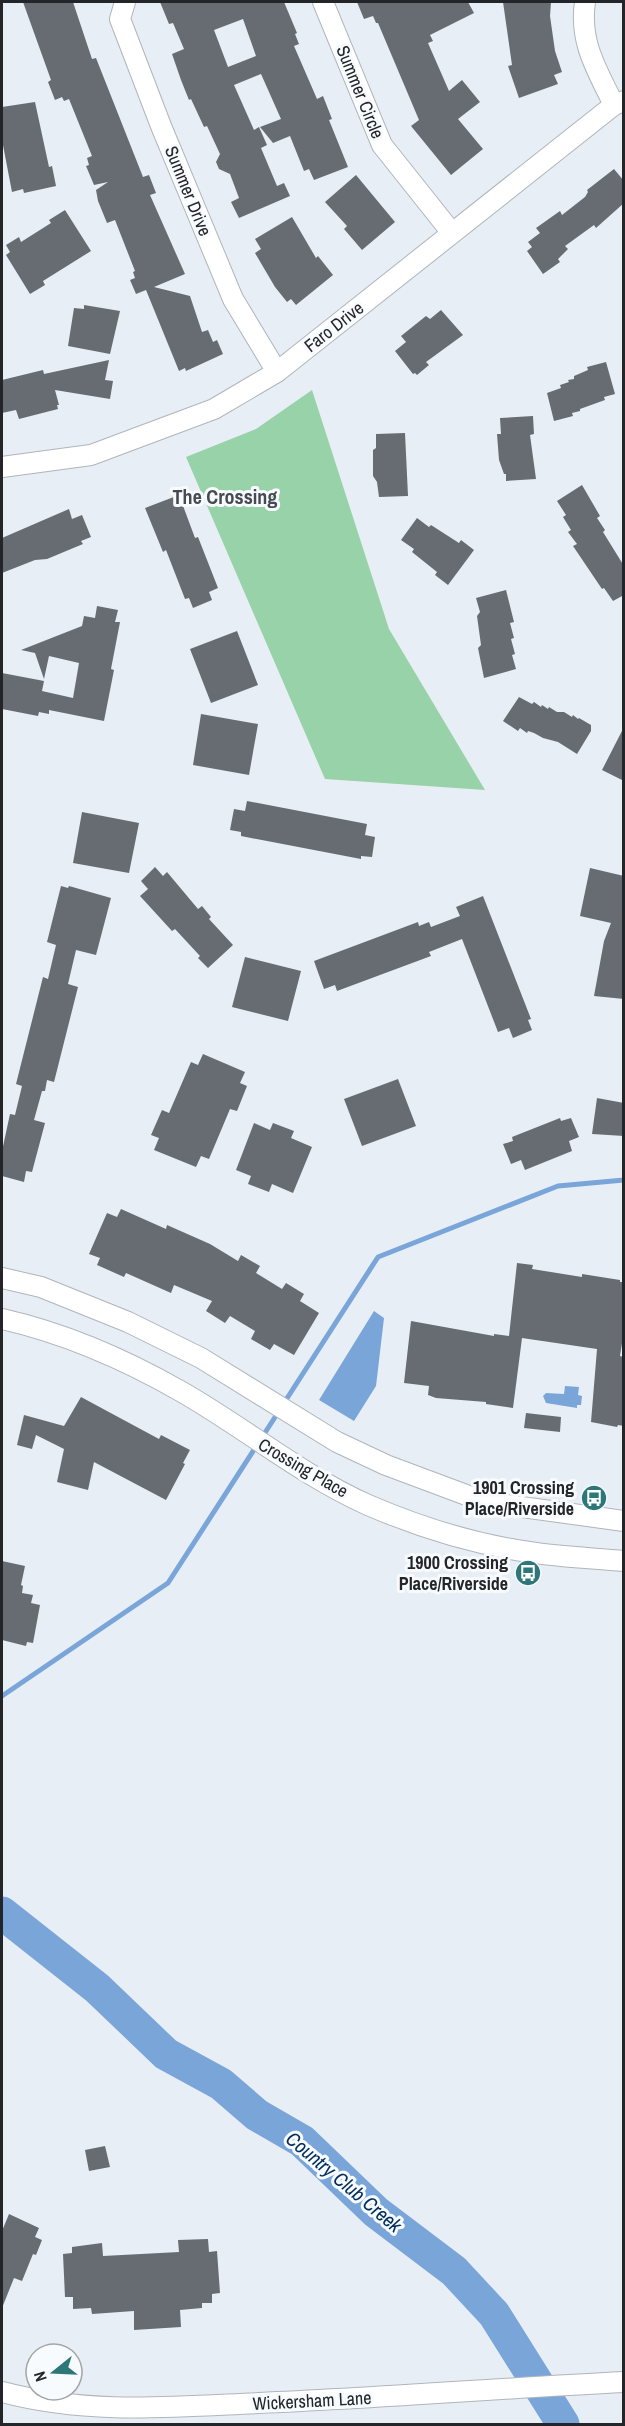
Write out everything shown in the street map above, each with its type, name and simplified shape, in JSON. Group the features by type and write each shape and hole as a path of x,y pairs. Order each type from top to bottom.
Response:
{"street":[{"name":"Summer Drive","path":"125,2 120,19 232,299 277,372"},
{"name":"Summer Circle","path":"323,2 382,145 452,233"},
{"path":"585,2 583,30 589,53 619,103"},
{"name":"Faro Drive","path":"2,467 91,455 214,409 277,372 619,103"},
{"path":"2,1278 41,1287 128,1322 201,1358 337,1442 386,1465 473,1499 526,1509 624,1521"},
{"name":"Crossing Place","path":"2,1319 31,1326 114,1357 182,1392 313,1476 368,1505 463,1539 530,1552 624,1561"},
{"name":"Wickersham Lane","path":"2,2392 38,2402 89,2408 144,2409 399,2397 469,2390 617,2382"}],"green space":[{"path":"312,390 389,629 485,790 325,779 186,457 256,429"}],"water":[{"path":"374,1311 384,1318 376,1386 354,1421 319,1400"},
{"path":"565,1386 579,1387 578,1395 582,1396 581,1405 577,1405 577,1408 546,1403 543,1396 546,1393 564,1394"}],"building":[{"path":"23,2 73,2 92,59 96,58 143,177 149,175 156,193 150,195 185,274 154,287 190,296 202,332 208,330 213,342 217,340 223,354 186,371 185,368 179,371 146,290 136,294 130,280 135,278 133,272 135,271 115,220 107,223 98,201 96,190 108,182 94,185 86,166 89,165 87,158 92,156 69,99 64,101 62,97 55,100 48,82 51,80"},
{"path":"160,2 284,2 297,33 295,34 299,44 294,46 317,99 323,96 332,119 329,120 348,167 314,180 309,169 304,171 290,136 273,143 260,127 281,119 261,74 234,85 254,130 259,127 267,145 261,148 277,186 284,183 290,196 239,218 231,202 239,198 230,174 219,169 216,162 220,154 207,126 204,127 191,99 189,100 181,80 172,54 184,49 173,23 169,24","holes":["243,19 256,56 228,67 214,30"]},
{"path":"357,2 468,2 474,13 430,35 433,41 428,43 449,91 462,80 480,102 458,119 483,149 451,175 411,126 419,120 378,23 373,16 364,19"},
{"path":"503,2 551,2 550,16 555,51 562,72 554,75 558,84 519,98 508,66 512,65"},
{"path":"35,102 49,167 52,166 56,186 24,193 23,189 12,192 2,140 2,107"},
{"path":"614,169 624,181 624,203 596,228 594,225 565,246 568,249 558,259 560,262 543,274 527,251 532,247 528,242 540,233 536,228 560,211 562,215 585,197 587,190"},
{"path":"356,175 395,222 362,250 344,229 347,226 325,202"},
{"path":"65,210 91,251 43,281 45,285 30,294 6,255 10,252 6,245 19,237 21,242 51,223 49,220"},
{"path":"292,217 316,258 318,256 333,275 296,305 291,299 287,302 275,287 255,253 261,249 255,239"},
{"path":"84,305 120,311 110,354 68,346 74,308 84,309"},
{"path":"441,310 463,335 426,362 429,365 417,375 413,374 395,351 406,342 401,336 426,316 430,319"},
{"path":"109,360 105,380 113,381 110,399 55,390 58,409 19,419 16,410 2,413 2,380 43,370 44,374"},
{"path":"606,362 615,394 572,413 573,416 554,421 547,393 561,388 560,385 588,370 587,367"},
{"path":"533,416 534,434 530,435 536,479 506,481 506,474 499,460 497,434 501,434 500,418"},
{"path":"405,433 408,496 379,497 377,482 373,476 373,450 376,448 376,434"},
{"path":"582,485 600,516 597,518 605,530 603,532 624,566 624,595 613,601 604,588 602,589 573,546 577,544 568,532 571,530 563,517 566,515 557,501"},
{"path":"179,495 195,538 198,537 218,588 209,592 212,600 193,608 189,598 185,599 166,550 163,552 145,508"},
{"path":"69,509 72,519 82,515 91,537 81,541 83,544 47,559 35,560 2,573 2,538"},
{"path":"417,518 459,543 461,540 474,550 448,585 435,575 437,572 412,552 414,549 401,540"},
{"path":"506,590 514,622 510,623 515,654 512,655 516,669 484,678 478,648 481,645 477,616 480,612 476,598"},
{"path":"97,606 118,610 115,622 120,622 104,721 49,710 49,714 39,712 38,716 2,709 2,673 44,681 42,691 73,698 79,663 49,656 44,679 35,653 21,650 82,626 84,616 95,618"},
{"path":"237,631 258,685 211,703 190,649"},
{"path":"519,697 541,707 542,705 548,709 549,707 572,717 573,715 591,725 591,731 577,754 558,742 528,731 527,733 520,728 518,731 503,721"},
{"path":"201,714 258,724 249,775 193,765"},
{"path":"624,727 624,781 602,770"},
{"path":"247,801 367,824 365,835 375,837 372,857 361,856 361,859 241,836 241,832 230,830 234,809 245,811"},
{"path":"82,812 139,823 129,873 73,863"},
{"path":"155,867 163,876 167,872 198,909 202,906 211,917 209,919 233,945 208,968 175,929 172,931 140,896 148,889 141,881"},
{"path":"590,868 624,876 624,999 594,996 604,941 611,923 580,916"},
{"path":"61,886 68,888 69,886 111,898 96,955 76,950 68,984 78,987 54,1082 47,1080 45,1091 42,1091 34,1120 45,1123 32,1172 26,1171 24,1182 2,1176 2,1151 10,1114 15,1115 22,1086 16,1084 43,977 48,979 56,945 47,942"},
{"path":"483,896 531,1019 528,1020 532,1030 513,1038 509,1028 498,1032 462,939 429,952 431,956 337,991 335,985 324,989 314,961 418,922 419,926 429,922 431,927 460,916 456,907"},
{"path":"245,957 301,971 288,1021 232,1007"},
{"path":"203,1054 245,1072 240,1083 247,1086 237,1111 230,1109 209,1159 201,1156 196,1167 154,1150 159,1138 151,1135 162,1110 169,1113 191,1062 198,1065"},
{"path":"398,1079 416,1126 362,1146 344,1099"},
{"path":"597,1098 624,1103 624,1136 592,1134"},
{"path":"560,1118 561,1121 571,1118 579,1137 569,1141 572,1151 525,1170 521,1160 511,1164 503,1144 513,1141 512,1137"},
{"path":"254,1123 270,1130 273,1123 294,1131 291,1138 312,1147 293,1193 272,1184 269,1192 248,1184 251,1176 236,1170"},
{"path":"121,1209 166,1229 167,1225 210,1244 238,1261 241,1255 260,1266 256,1273 282,1289 286,1283 304,1294 300,1301 319,1313 294,1355 274,1344 270,1350 251,1339 255,1331 230,1316 225,1323 206,1311 212,1301 174,1285 171,1293 126,1273 124,1277 97,1265 100,1258 89,1254 107,1213 117,1217"},
{"path":"517,1263 533,1265 532,1269 582,1277 582,1274 624,1282 622,1327 624,1331 620,1356 624,1357 624,1426 618,1425 617,1427 591,1422 597,1349 522,1338 513,1408 486,1404 486,1402 436,1398 428,1395 429,1386 404,1383 411,1321 494,1336 494,1334 509,1336"},
{"path":"81,1397 159,1439 161,1435 190,1450 166,1500 94,1462 88,1490 57,1482 64,1449 36,1435 32,1449 17,1445 24,1415 64,1426"},
{"path":"526,1413 561,1417 560,1432 524,1428"},
{"path":"2,1561 25,1566 21,1585 23,1586 22,1593 33,1595 31,1603 40,1605 33,1643 27,1642 26,1646 2,1640"},
{"path":"105,2146 110,2167 89,2171 85,2150"},
{"path":"9,2214 39,2228 35,2237 42,2240 36,2255 33,2254 22,2281 14,2278 2,2308 2,2231"},
{"path":"208,2239 209,2252 217,2251 220,2293 212,2294 212,2303 202,2303 202,2308 180,2310 181,2327 134,2330 134,2311 92,2314 91,2308 73,2309 73,2297 65,2297 63,2254 72,2253 72,2247 102,2243 103,2256 179,2252 178,2240"}],"waterway":[{"path":"284,1403 378,1257 558,1186 624,1180"},
{"path":"2,1696 168,1583 279,1411"},
{"name":"Country Club Creek","path":"2,1913 97,1988 166,2054 221,2084 257,2115 302,2141 376,2212 454,2271 494,2314 563,2424"}],"place":[{"name":"1901 Crossing Place/Riverside","path":"594,1498"},
{"name":"1900 Crossing Place/Riverside","path":"528,1573"}],"district":[{"name":"The Crossing","path":"225,497"}]}
